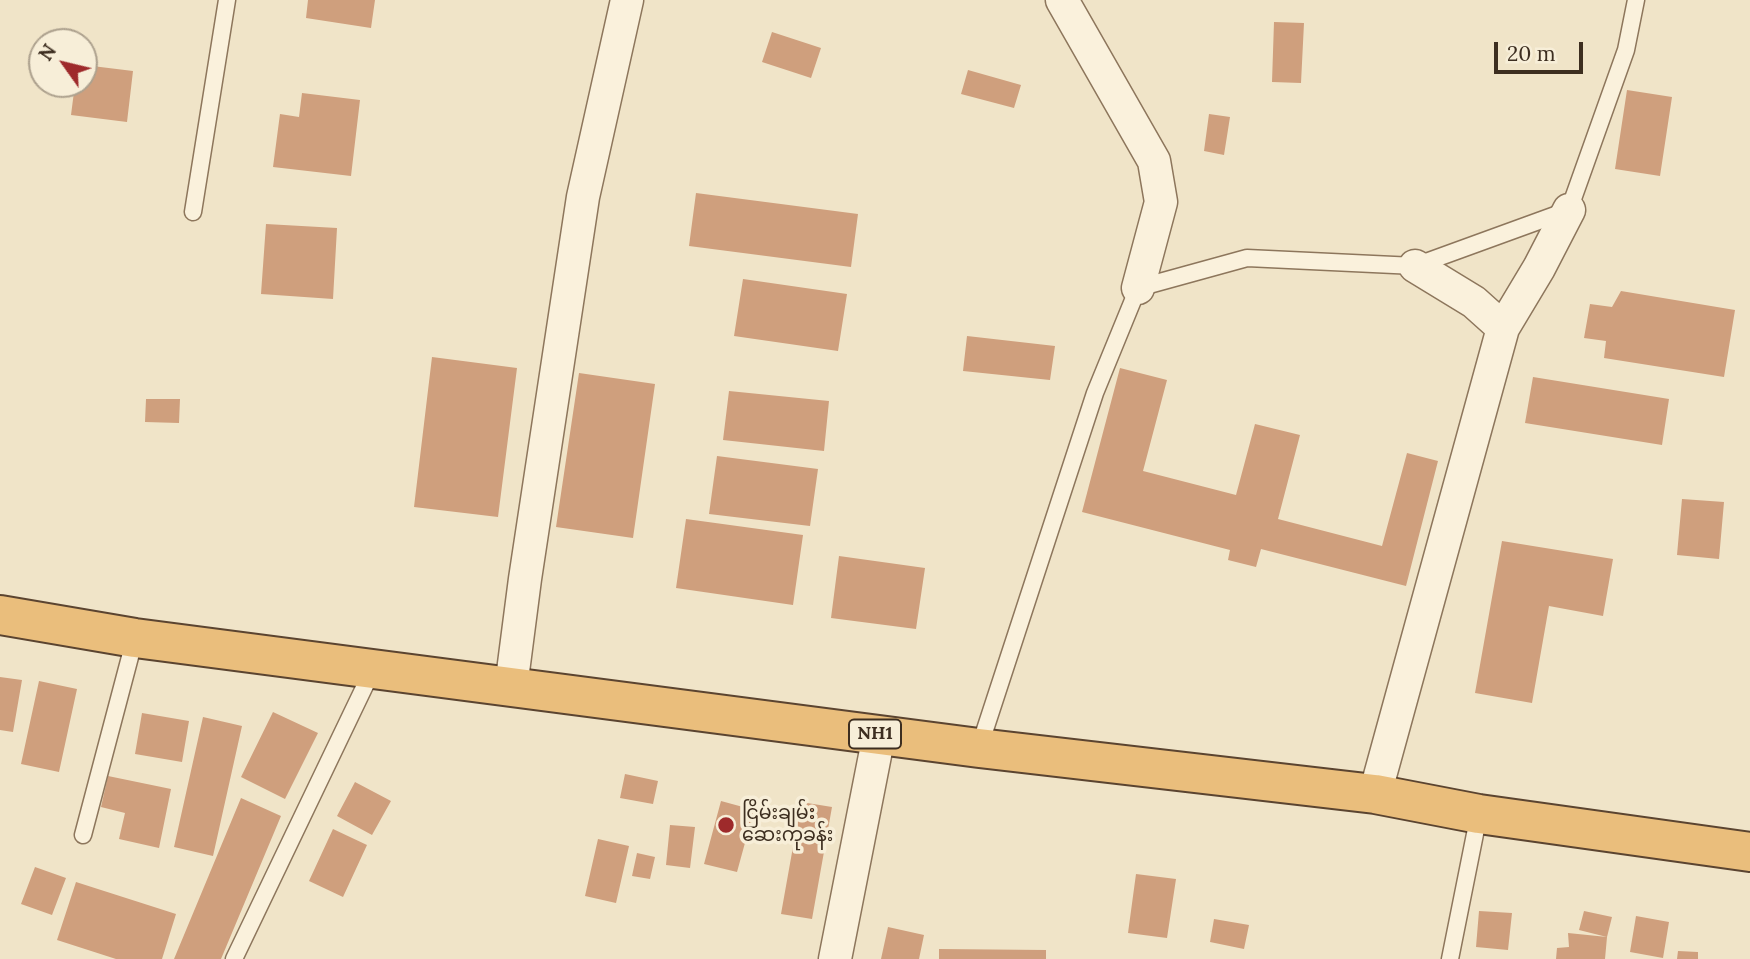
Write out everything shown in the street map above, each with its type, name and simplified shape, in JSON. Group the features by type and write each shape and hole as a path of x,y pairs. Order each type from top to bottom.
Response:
{"highway":[{"name":"NH1","path":"0,615 135,638 879,735 1375,794 1479,814 1750,852"}],"street":[{"path":"511,687 583,197 627,0"},
{"path":"1062,0 1154,161 1161,202 1138,288"},
{"path":"1375,794 1503,328 1539,268 1569,209"},
{"path":"1415,266 1474,302 1503,328"},
{"path":"835,959 879,735"}],"lane":[{"path":"193,212 227,0"},
{"path":"979,748 1096,393 1138,288 1247,258 1415,266 1569,209 1626,50 1636,0"},
{"path":"83,835 135,638"},
{"path":"234,959 373,669"},
{"path":"1450,959 1479,814"}],"building":[{"path":"308,0 375,0 371,28 306,18"},
{"path":"1274,22 1304,23 1301,83 1272,82"},
{"path":"772,32 821,48 811,78 762,62"},
{"path":"98,67 133,71 127,122 71,115 73,98 98,98"},
{"path":"968,70 1021,85 1014,108 961,94"},
{"path":"1627,90 1672,97 1660,176 1615,169"},
{"path":"302,93 360,100 351,176 273,167 280,114 299,117"},
{"path":"1209,114 1230,117 1224,155 1204,151"},
{"path":"696,193 858,214 851,267 689,246"},
{"path":"266,224 337,228 333,299 261,294"},
{"path":"743,279 847,294 838,351 734,336"},
{"path":"1621,291 1735,310 1724,377 1604,358 1606,341 1584,338 1590,304 1612,307"},
{"path":"967,336 1055,346 1050,380 963,371"},
{"path":"432,357 517,368 498,517 414,507"},
{"path":"1120,368 1167,380 1143,471 1236,495 1255,424 1300,435 1278,519 1382,546 1407,453 1438,461 1406,586 1261,549 1256,567 1228,560 1230,550 1082,512"},
{"path":"579,373 655,384 633,538 556,527"},
{"path":"1533,377 1669,399 1662,445 1525,423"},
{"path":"729,391 829,401 824,451 723,440"},
{"path":"146,399 180,399 179,423 145,422"},
{"path":"717,456 818,469 810,526 709,514"},
{"path":"1682,499 1724,502 1719,559 1677,555"},
{"path":"686,519 803,535 793,605 676,588"},
{"path":"1502,541 1613,559 1603,616 1549,606 1532,703 1475,693"},
{"path":"839,556 925,568 916,629 831,618"},
{"path":"0,677 22,680 13,732 0,730"},
{"path":"39,681 77,689 59,772 21,764"},
{"path":"273,712 318,733 285,799 241,777"},
{"path":"142,713 189,721 182,762 135,754"},
{"path":"203,717 242,726 213,856 174,847"},
{"path":"625,774 658,781 653,804 620,798"},
{"path":"108,776 171,789 159,848 119,839 125,813 101,807"},
{"path":"355,782 391,801 372,835 337,816"},
{"path":"241,798 281,816 221,959 174,959"},
{"path":"721,801 754,810 737,872 704,864"},
{"path":"801,802 832,807 812,919 781,914"},
{"path":"670,825 695,827 690,868 666,865"},
{"path":"333,829 367,845 343,897 309,881"},
{"path":"598,839 629,846 616,903 585,896"},
{"path":"637,853 655,857 650,879 632,876"},
{"path":"35,867 66,878 52,915 21,904"},
{"path":"1136,874 1176,879 1167,938 1128,933"},
{"path":"76,882 176,914 162,959 116,959 57,940"},
{"path":"1479,911 1512,913 1508,950 1476,947"},
{"path":"1584,911 1612,917 1607,937 1579,930"},
{"path":"1636,916 1669,922 1663,958 1630,952"},
{"path":"1214,919 1249,925 1244,949 1210,942"},
{"path":"888,927 924,935 919,959 881,959"},
{"path":"1568,933 1607,937 1605,959 1556,959 1557,948 1569,947"},
{"path":"939,949 1046,950 1046,959 939,959"},
{"path":"1678,951 1698,952 1698,959 1677,959"}],"place":[{"name":"ငြိမ်းချမ်း ဆေးကုခန်း","path":"726,825"}]}
